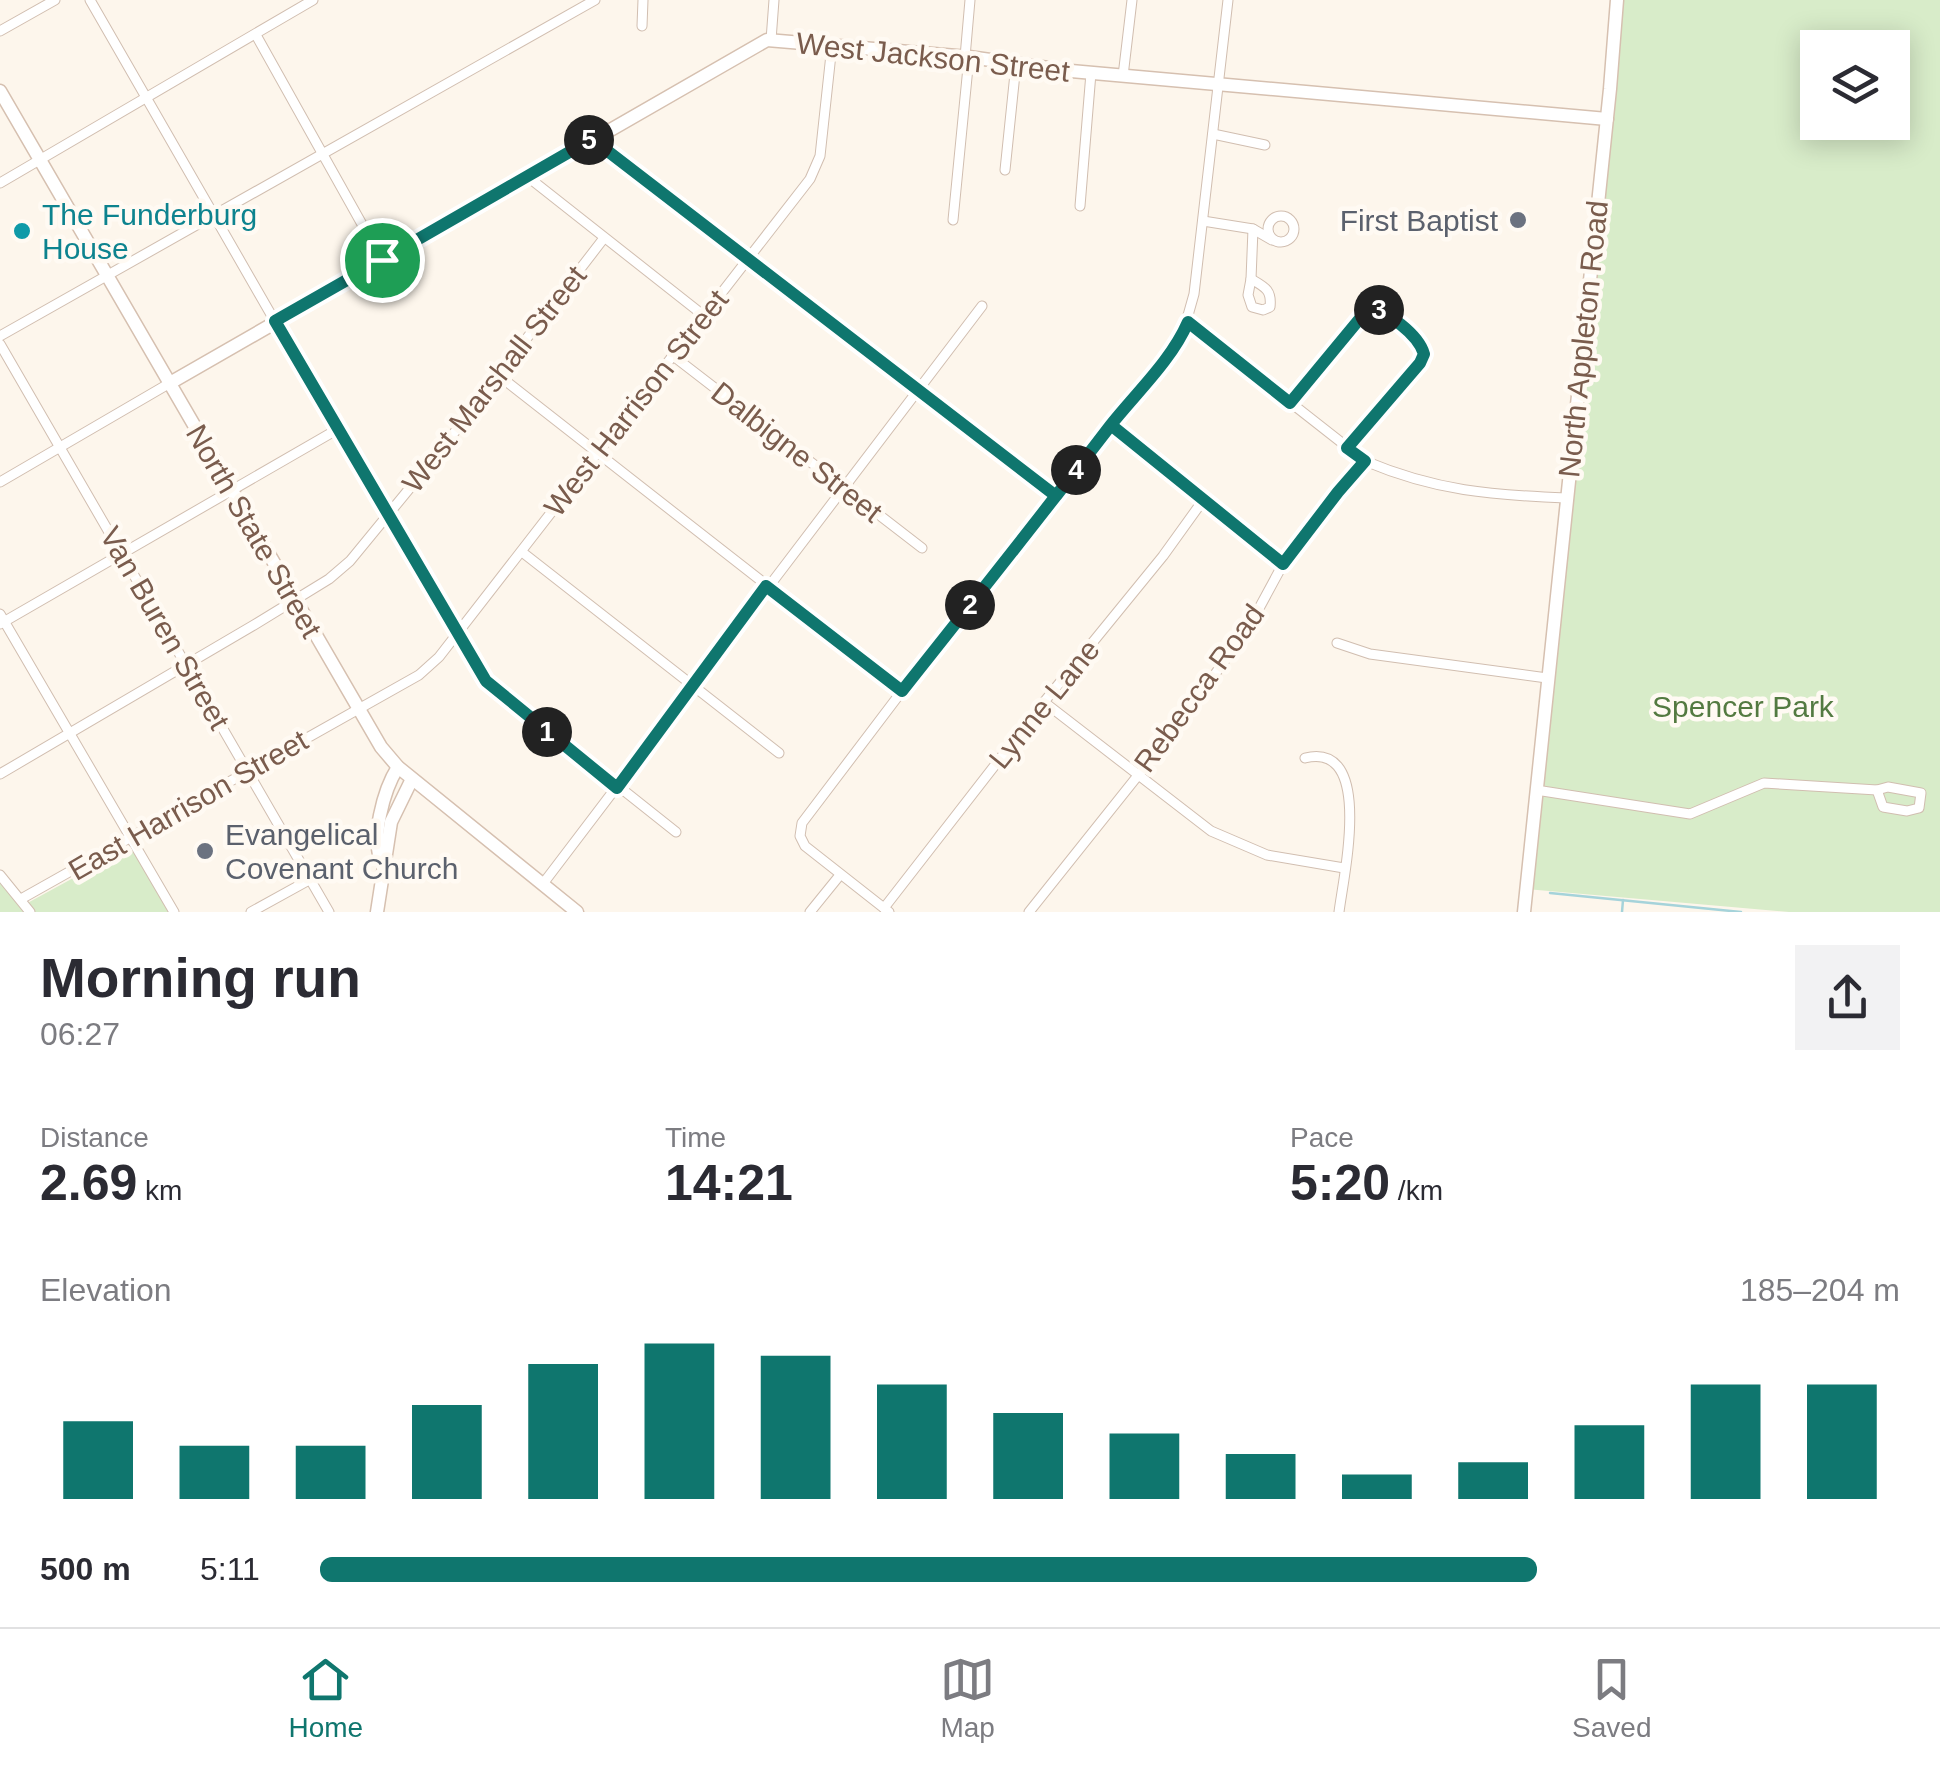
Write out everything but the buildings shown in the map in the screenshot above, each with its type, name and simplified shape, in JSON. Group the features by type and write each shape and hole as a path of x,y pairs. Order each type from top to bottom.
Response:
{"main road":[{"name":"North Appleton Road","path":"1524,912 1617,0"},
{"name":"West Jackson Street","path":"170,383 759,42 967,57 1090,73 1607,120"},
{"name":"North State Street","path":"0,91 355,708 398,768 577,912"},
{"path":"383,864 378,854 382,803 398,768"},
{"path":"377,912 394,811 412,779"}],"street":[{"path":"0,31 55,0"},
{"path":"90,0 486,681 676,832"},
{"path":"0,183 313,0"},
{"path":"0,340 595,0"},
{"path":"642,26 643,0"},
{"path":"771,40 774,0"},
{"path":"953,220 970,0"},
{"path":"1123,76 1132,0"},
{"path":"886,910 806,846 800,831 902,691 1177,343 1188,322 1228,0"},
{"path":"256,35 382,260"},
{"name":"West Harrison Street","path":"355,708 428,668 457,636 810,178 820,156 832,45"},
{"path":"1004,170 1016,64"},
{"path":"1080,206 1090,73"},
{"path":"1213,134 1266,145"},
{"path":"592,139 1056,496"},
{"path":"528,177 703,315"},
{"path":"1202,221 1253,229 1272,240"},
{"path":"1251,279 1253,229"},
{"name":"West Marshall Street","path":"0,774 329,579 350,561 604,238"},
{"path":"542,885 982,306"},
{"path":"1290,403 1367,310 1379,310 1400,325 1420,343 1424,357 1347,448"},
{"path":"1188,322 1365,461 1397,475 1456,491 1566,498"},
{"name":"Van Buren Street","path":"0,340 329,912"},
{"name":"Dalbigne Street","path":"672,355 922,548"},
{"path":"498,375 902,691"},
{"path":"0,482 170,383"},
{"path":"1111,425 1283,564"},
{"path":"174,912 1,620 338,429"},
{"name":"Rebecca Road","path":"1029,912 1182,719 1250,625 1283,564 1365,461"},
{"name":"Lynne Lane","path":"886,910 1204,499"},
{"path":"522,552 779,754"},
{"path":"1337,643 1370,654 1548,678"},
{"path":"1044,702 1211,831 1238,845 1295,862 1344,868"},
{"name":"East Harrison Street","path":"21,899 355,708"},
{"path":"1305,758 1334,762 1346,784 1351,812 1339,912"},
{"path":"1536,790 1690,814 1764,783 1876,790 1888,787 1921,793 1919,808 1907,812 1883,807 1876,790"},
{"path":"810,912 840,874"},
{"path":"0,876 30,912"},
{"path":"251,912 309,880"}],"green space":[{"name":"Spencer Park","path":"1617,0 1940,0 1940,912 1789,912 1526,889"},
{"path":"132,846 171,912 0,912 0,877 22,906"}],"waterway":[{"path":"1550,893 1741,912"},
{"path":"1622,912 1623,900"}],"place":[{"name":"First Baptist","path":"1518,220"},
{"name":"The Funderburg House","path":"22,231"},
{"name":"Evangelical Covenant Church","path":"205,851"}],"route":[{"path":"382,260 275,321 486,681 617,788 766,586 902,691 1056,496 1111,425 1177,343 1188,322 1290,403 1367,310 1379,310 1400,325 1420,343 1424,354 1347,448 1365,461 1283,564 1111,425 1108,429 1056,496 592,139 382,260"}]}
